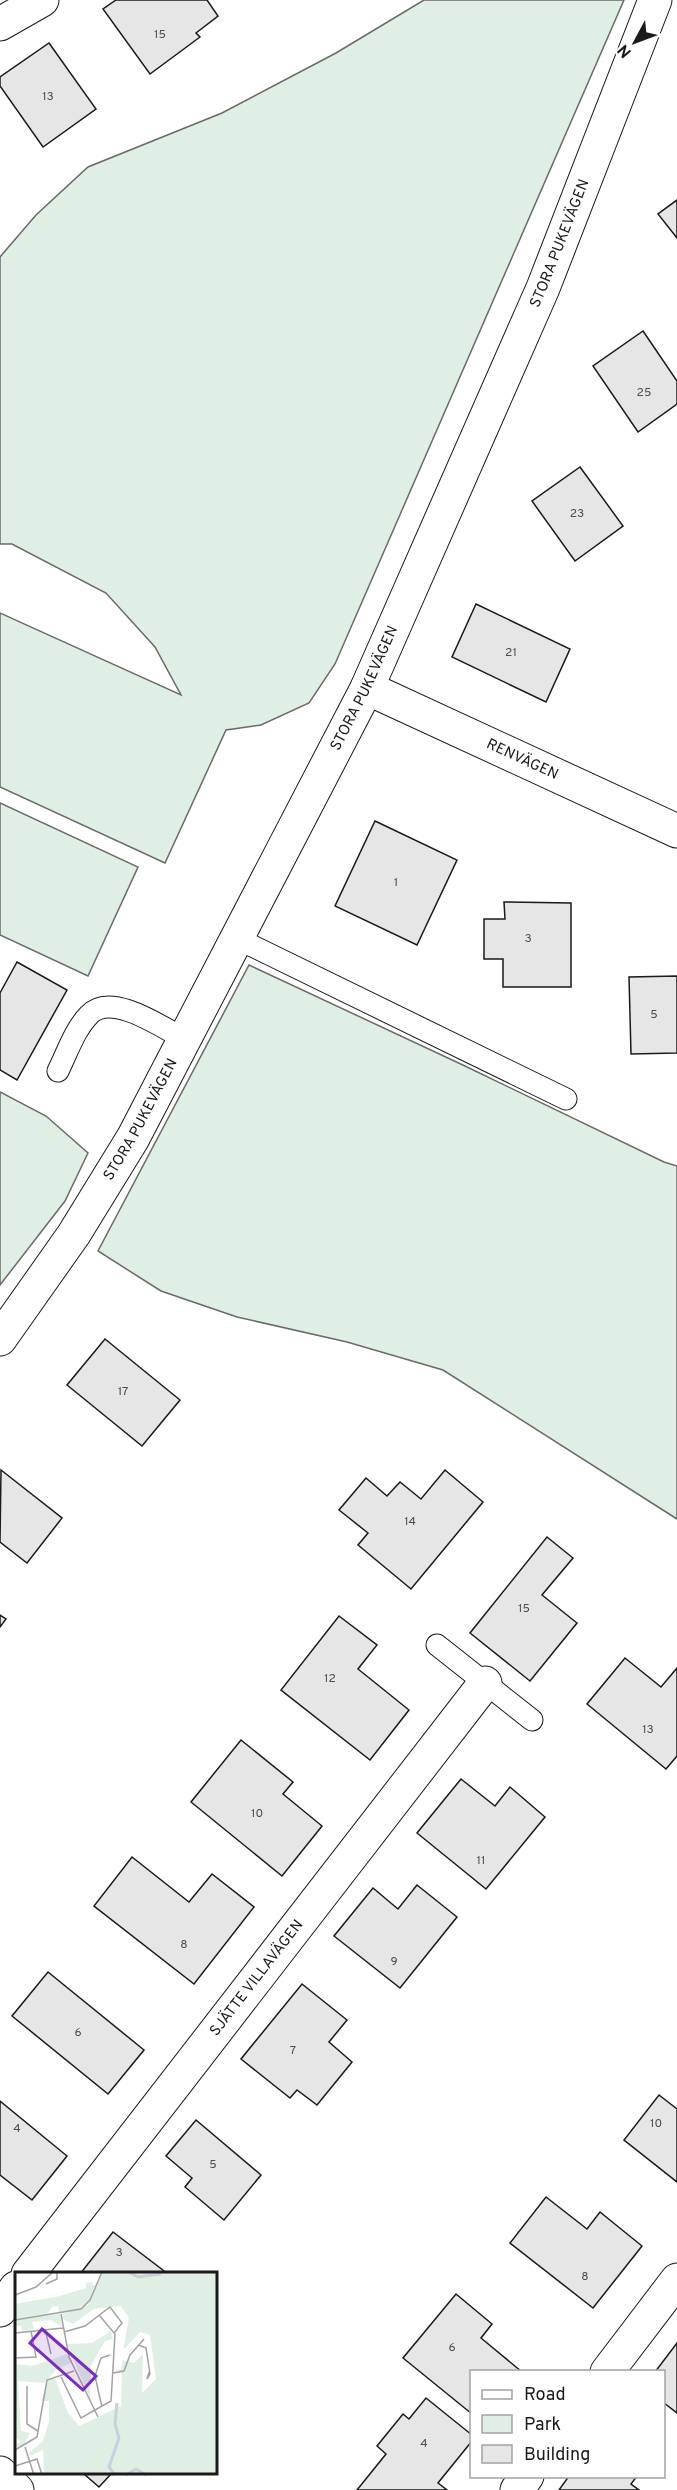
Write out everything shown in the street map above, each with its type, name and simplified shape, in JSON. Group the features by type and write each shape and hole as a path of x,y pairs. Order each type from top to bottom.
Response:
{"street":[{"path":"0,24 42,0"},
{"name":"STORA PUKEVÄGEN","path":"0,1339 74,1234 133,1138 186,1040 367,688 543,288 655,0"},
{"name":"RENVÄGEN","path":"367,688 677,831"},
{"name":"SJÄTTE VILLAVÄGEN","path":"30,2272 485,1683"},
{"path":"609,2370 677,2280"},
{"path":"0,2310 15,2289"},
{"path":"0,2473 17,2490"}],"lane":[{"path":"238,939 566,1099"},
{"path":"58,1071 84,1021 98,1008 121,1007 186,1040"},
{"path":"437,1645 532,1720"}],"green space":[{"path":"424,0 624,0 335,664 309,703 261,725 226,730 165,863 0,787 0,613 181,695 155,647 106,593 12,544 0,544 0,257 36,215 88,167 222,113 336,53"},
{"path":"0,803 138,867 88,976 0,935"},
{"path":"249,965 664,1162 677,1166 677,1519 443,1370 347,1342 237,1317 161,1291 98,1251"},
{"path":"0,1092 46,1116 88,1153 65,1201 0,1285"}],"building":[{"path":"116,0 207,0 218,16 196,33 200,37 150,74 103,9"},
{"path":"49,43 96,109 43,147 0,86 0,77"},
{"path":"677,200 677,238 658,214"},
{"path":"643,331 677,381 677,404 638,432 593,366"},
{"path":"580,467 623,526 575,561 532,501"},
{"path":"476,604 570,649 546,702 452,657"},
{"path":"375,821 457,860 417,945 335,906"},
{"path":"504,902 571,903 571,987 503,987 503,959 484,959 484,919 505,919"},
{"path":"17,962 67,990 17,1080 0,1070 0,993"},
{"path":"677,976 677,1053 631,1054 629,977"},
{"path":"105,1339 180,1400 142,1446 67,1385"},
{"path":"1,1470 62,1518 27,1563 0,1542"},
{"path":"445,1470 483,1502 411,1589 358,1545 368,1533 339,1510 366,1478 387,1496 400,1482 421,1499"},
{"path":"547,1537 573,1558 542,1595 577,1623 530,1681 470,1633"},
{"path":"0,1615 6,1619 0,1627"},
{"path":"339,1616 377,1645 358,1669 409,1710 370,1760 281,1690"},
{"path":"625,1658 661,1687 677,1668 677,1756 666,1769 587,1704"},
{"path":"241,1740 293,1782 283,1794 322,1826 282,1876 191,1802"},
{"path":"461,1779 495,1806 510,1787 545,1817 486,1889 417,1833"},
{"path":"132,1857 189,1902 212,1874 254,1907 194,1984 94,1906"},
{"path":"417,1885 457,1917 400,1988 334,1936 373,1888 398,1909"},
{"path":"48,1972 144,2050 108,2094 12,2016"},
{"path":"302,1984 347,2020 329,2042 352,2062 317,2105 297,2090 290,2098 241,2059"},
{"path":"659,2095 677,2109 677,2182 624,2140"},
{"path":"0,2101 67,2156 32,2200 0,2175"},
{"path":"196,2120 261,2175 224,2220 185,2187 192,2178 166,2156"},
{"path":"546,2197 587,2229 600,2212 642,2246 593,2308 510,2243"},
{"path":"113,2232 165,2272 82,2272"},
{"path":"456,2294 492,2324 481,2338 520,2370 470,2370 470,2412 403,2358"},
{"path":"677,2343 677,2413 665,2404 665,2370 657,2370"},
{"path":"426,2398 470,2433 470,2443 438,2483 447,2490 357,2490 386,2454 377,2446 403,2414 409,2419"},
{"path":"85,2475 110,2475 99,2487"},
{"path":"568,2478 636,2478 631,2484 639,2490 559,2490"}]}
